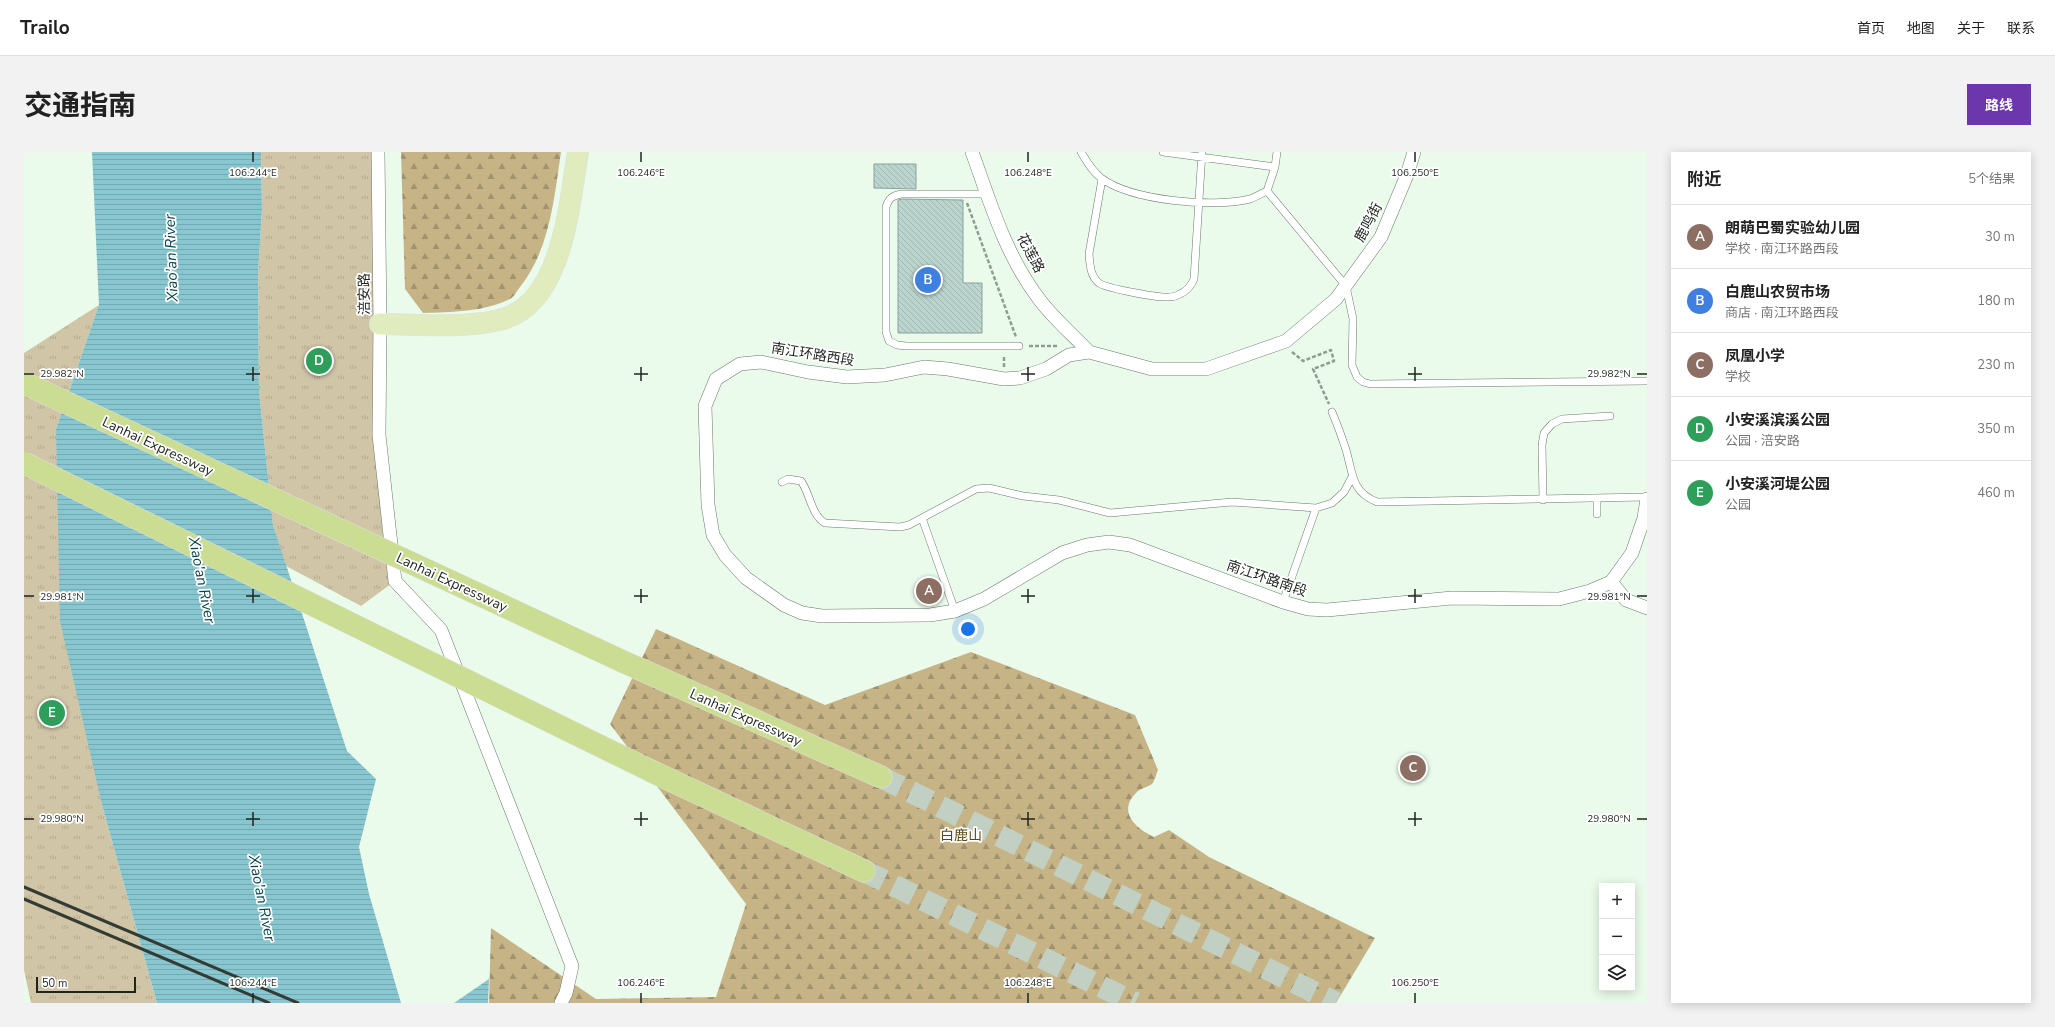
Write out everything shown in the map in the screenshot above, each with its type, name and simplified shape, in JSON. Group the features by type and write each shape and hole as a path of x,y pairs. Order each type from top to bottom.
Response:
{"highway":[{"name":"Lanhai Expressway","path":"24,383 624,662 881,777"},
{"path":"24,463 651,770 864,872"}],"main road":[{"path":"380,324 473,325 500,320 522,310 545,285 561,250 578,152"}],"street":[{"name":"涪安路","path":"378,152 380,324 379,435 395,581 441,630 572,966 566,993 561,1003"},
{"name":"花莲路","path":"972,152 987,194 1016,261 1039,299 1089,352"},
{"name":"鹿鸣街","path":"1336,299 1381,237 1407,175 1414,152"},
{"name":"南江环路西段","path":"955,611 930,615 816,615 802,613 784,606 746,578 725,555 713,535 708,505 705,406 716,379 740,364 761,362 808,372 847,378 885,375 924,368 948,369 1004,379 1020,378 1046,370 1069,355 1089,352 1152,370 1206,369 1286,341 1336,299"},
{"path":"1647,498 1644,518 1632,553 1611,582 1626,600 1647,608"},
{"name":"南江环路南段","path":"955,611 984,599 1062,553 1087,544 1109,542 1130,545 1283,602 1308,609 1327,610 1452,598 1559,599 1590,591 1611,582"}],"lane":[{"path":"1082,152 1089,167 1102,179 1121,188 1146,197 1199,202 1250,199 1267,191 1275,167 1277,152"},
{"path":"1163,152 1202,155 1275,167"},
{"path":"1102,179 1089,254 1090,266 1094,276 1099,283 1109,287 1168,297 1179,295 1189,288 1194,279 1202,155"},
{"path":"1267,191 1346,286 1353,319 1352,365 1357,378 1363,382 1370,384 1647,381"},
{"path":"987,194 901,194 894,195 888,200 886,207 886,332 889,341 897,345 906,346 1019,346"},
{"path":"1332,412 1346,450 1352,477 1364,495 1377,502 1647,498"},
{"path":"1543,500 1542,445 1544,433 1552,424 1562,419 1610,416"},
{"path":"782,482 788,479 801,481 806,487 817,517 825,523 900,527 909,525 965,493 976,489 989,488 1039,499 1059,500 1110,513 1232,502 1316,508 1332,503 1344,492 1352,477"},
{"path":"1597,499 1597,514"},
{"path":"1283,602 1316,508"},
{"path":"922,518 955,611"}],"path":[{"path":"954,194 956,198 966,198 967,208 1019,346 1019,357 1004,357 1004,379"},
{"path":"1286,341 1294,355 1303,362 1330,350 1334,361 1313,369 1332,412"},
{"path":"1019,346 1061,346"}],"green space":[{"path":"261,152 378,152 379,435 395,581 361,606 286,566 273,525 259,391 258,275 262,210"},
{"path":"401,152 561,152 553,205 544,240 530,272 511,298 489,307 478,309 456,312 423,313 405,289"},
{"path":"99,305 56,429 102,805 157,1003 31,1003 24,970 24,353"},
{"name":"白鹿山","path":"656,629 825,705 971,652 1135,715 1158,770 1152,784 1138,791 1132,798 1129,805 1128,812 1135,824 1140,829 1154,837 1169,830 1209,857 1375,938 1336,1003 489,1003 491,928 596,999 716,997 746,904 610,724"}],"water":[{"name":"Xiao'an River","path":"92,152 261,152 262,210 258,275 259,391 273,525 347,751 376,779 359,847 369,894 401,1003 157,1003 102,805 60,621 56,429 99,305"},
{"path":"489,979 488,1003 454,1003"}],"building":[{"path":"874,164 916,164 916,189 874,188"},
{"path":"898,200 963,200 963,283 982,283 982,333 898,333"}],"tunnel":[{"path":"881,777 1336,1003"},
{"path":"864,871 1135,1003"}],"railway":[{"path":"24,887 298,1003"},
{"path":"24,899 269,1003"}],"place":[{"name":"白鹿山农贸市场","path":"928,280"},
{"name":"小安溪滨溪公园","path":"319,361"},
{"name":"朗萌巴蜀实验幼儿园","path":"929,591"},
{"name":"小安溪河堤公园","path":"52,713"},
{"name":"凤凰小学","path":"1413,768"}]}
